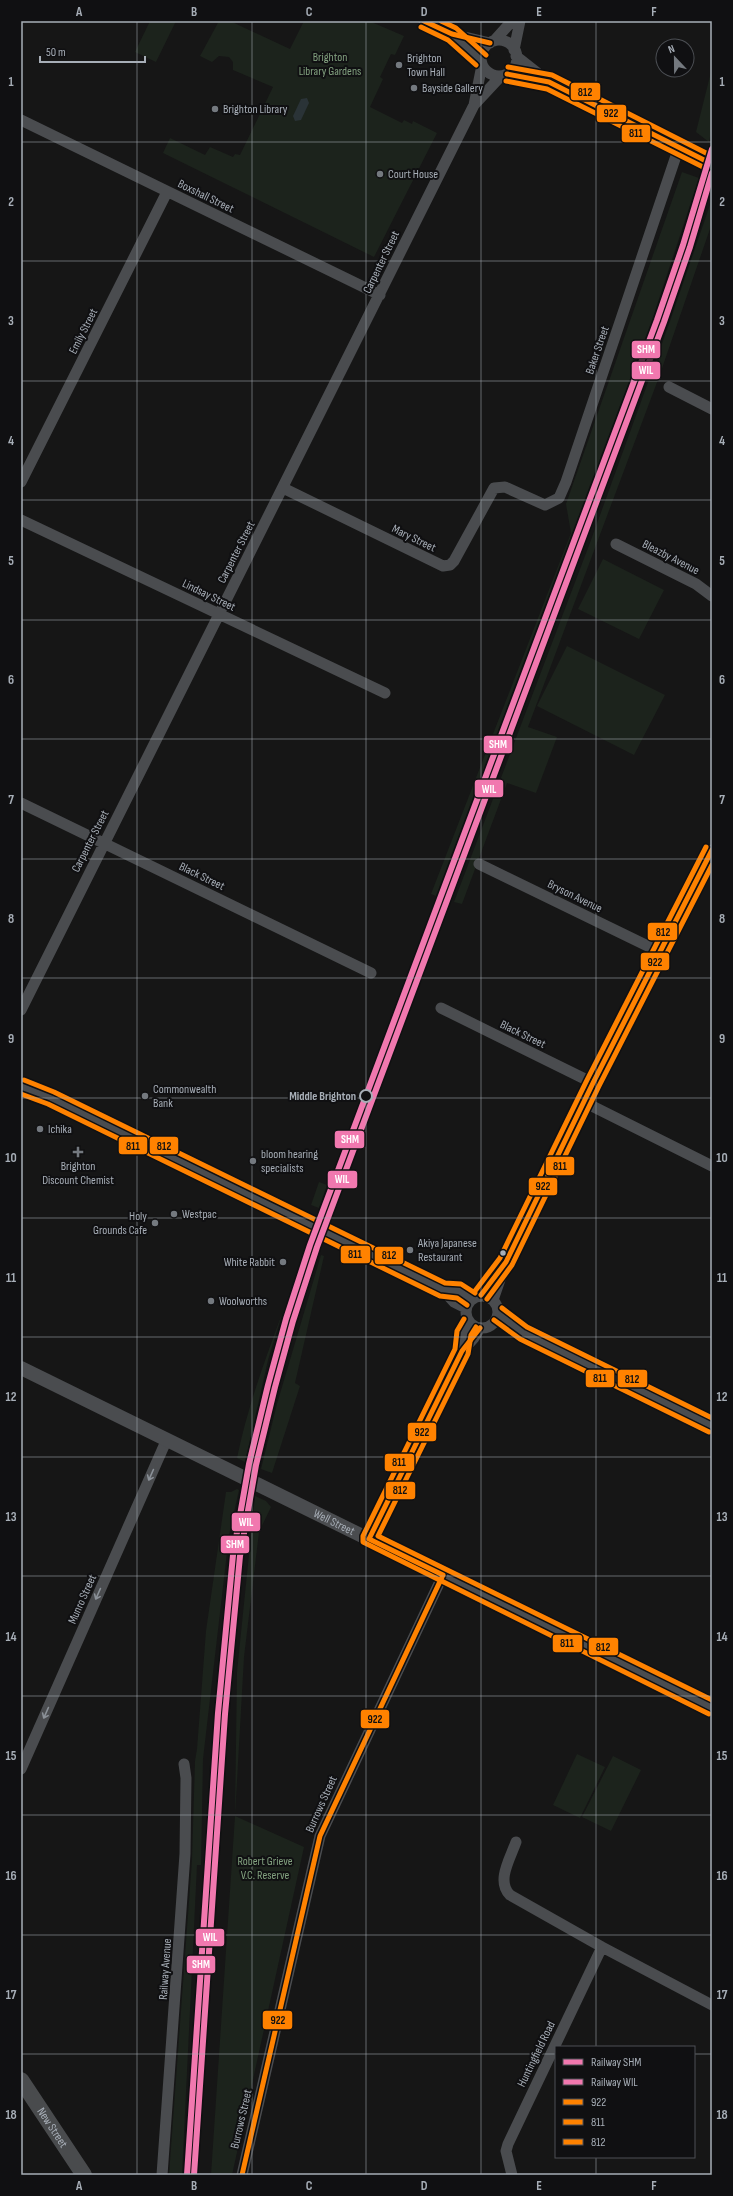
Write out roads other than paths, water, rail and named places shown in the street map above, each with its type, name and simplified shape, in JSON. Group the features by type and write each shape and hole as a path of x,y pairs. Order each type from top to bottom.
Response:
{"main road":[{"name":"New Street","path":"21,2080 84,2175"}],"street":[{"path":"424,21 452,34 492,42 506,42 515,53 549,82 712,164"},
{"path":"482,63 483,50 512,21"},
{"path":"504,75 514,66 520,21"},
{"path":"452,34 482,63 490,74 549,82"},
{"name":"Carpenter Street","path":"21,1010 474,105 482,63"},
{"name":"Carpenter Street","path":"474,105 504,75"},
{"name":"Boxshall Street","path":"21,120 380,295"},
{"name":"Baker Street","path":"499,486 545,505 554,502 562,492 679,147"},
{"name":"Emily Street","path":"21,482 167,192"},
{"path":"669,387 712,409"},
{"name":"Mary Street","path":"282,488 431,561 445,566 453,563 491,491 499,486"},
{"name":"Lindsay Street","path":"21,520 386,693"},
{"name":"Bleazby Avenue","path":"616,544 696,584 712,596"},
{"name":"Black Street","path":"21,803 371,973"},
{"path":"493,1300 506,1262 593,1083 712,850"},
{"name":"Bryson Avenue","path":"479,864 660,952"},
{"name":"Black Street","path":"441,1008 593,1083"},
{"path":"21,1086 51,1098 443,1290 454,1302 493,1300"},
{"path":"584,1102 712,1166"},
{"path":"369,1539 462,1351 474,1338 475,1326 466,1316 473,1301 506,1262"},
{"path":"492,1325 498,1314 496,1304 493,1300"},
{"path":"498,1314 523,1333 712,1426"},
{"path":"475,1326 492,1325 523,1333"},
{"name":"Well Street","path":"21,1368 712,1708"},
{"name":"Munro Street","path":"21,1769 167,1439"},
{"name":"Burrows Street","path":"242,2175 320,1836 443,1575"},
{"name":"Railway Avenue","path":"162,2175 186,1854 186,1778 184,1764"},
{"path":"516,1842 503,1878 505,1890 510,1895 602,1947 712,2005"},
{"name":"Huntingfield Road","path":"512,2175 506,2151 508,2144 602,1947"}],"rail line":[{"name":"SHM","path":"187,2175 218,1713 233,1555 249,1464 268,1385 286,1319 310,1245 657,320 683,245 712,149"},
{"name":"WIL","path":"194,2175 225,1714 240,1556 256,1465 275,1387 293,1321 317,1247 664,322 690,247 712,173"}],"place":[{"name":"Brighton Town Hall","path":"399,65"},
{"name":"Bayside Gallery","path":"414,88"},
{"name":"Brighton Library","path":"215,109"},
{"name":"Court House","path":"380,174"},
{"name":"Commonwealth Bank","path":"145,1096"},
{"name":"Middle Brighton","path":"366,1096"},
{"name":"Ichika","path":"40,1129"},
{"name":"Brighton Discount Chemist","path":"78,1152"},
{"name":"bloom hearing specialists","path":"253,1161"},
{"name":"Westpac","path":"174,1214"},
{"name":"Holy Grounds Cafe","path":"155,1223"},
{"name":"Akiya Japanese Restaurant","path":"410,1250"},
{"name":"White Rabbit","path":"283,1262"},
{"name":"Woolworths","path":"211,1301"}],"park label":[{"name":"Brighton Library Gardens","path":"330,64"},
{"name":"Robert Grieve V.C. Reserve","path":"265,1868"}]}
